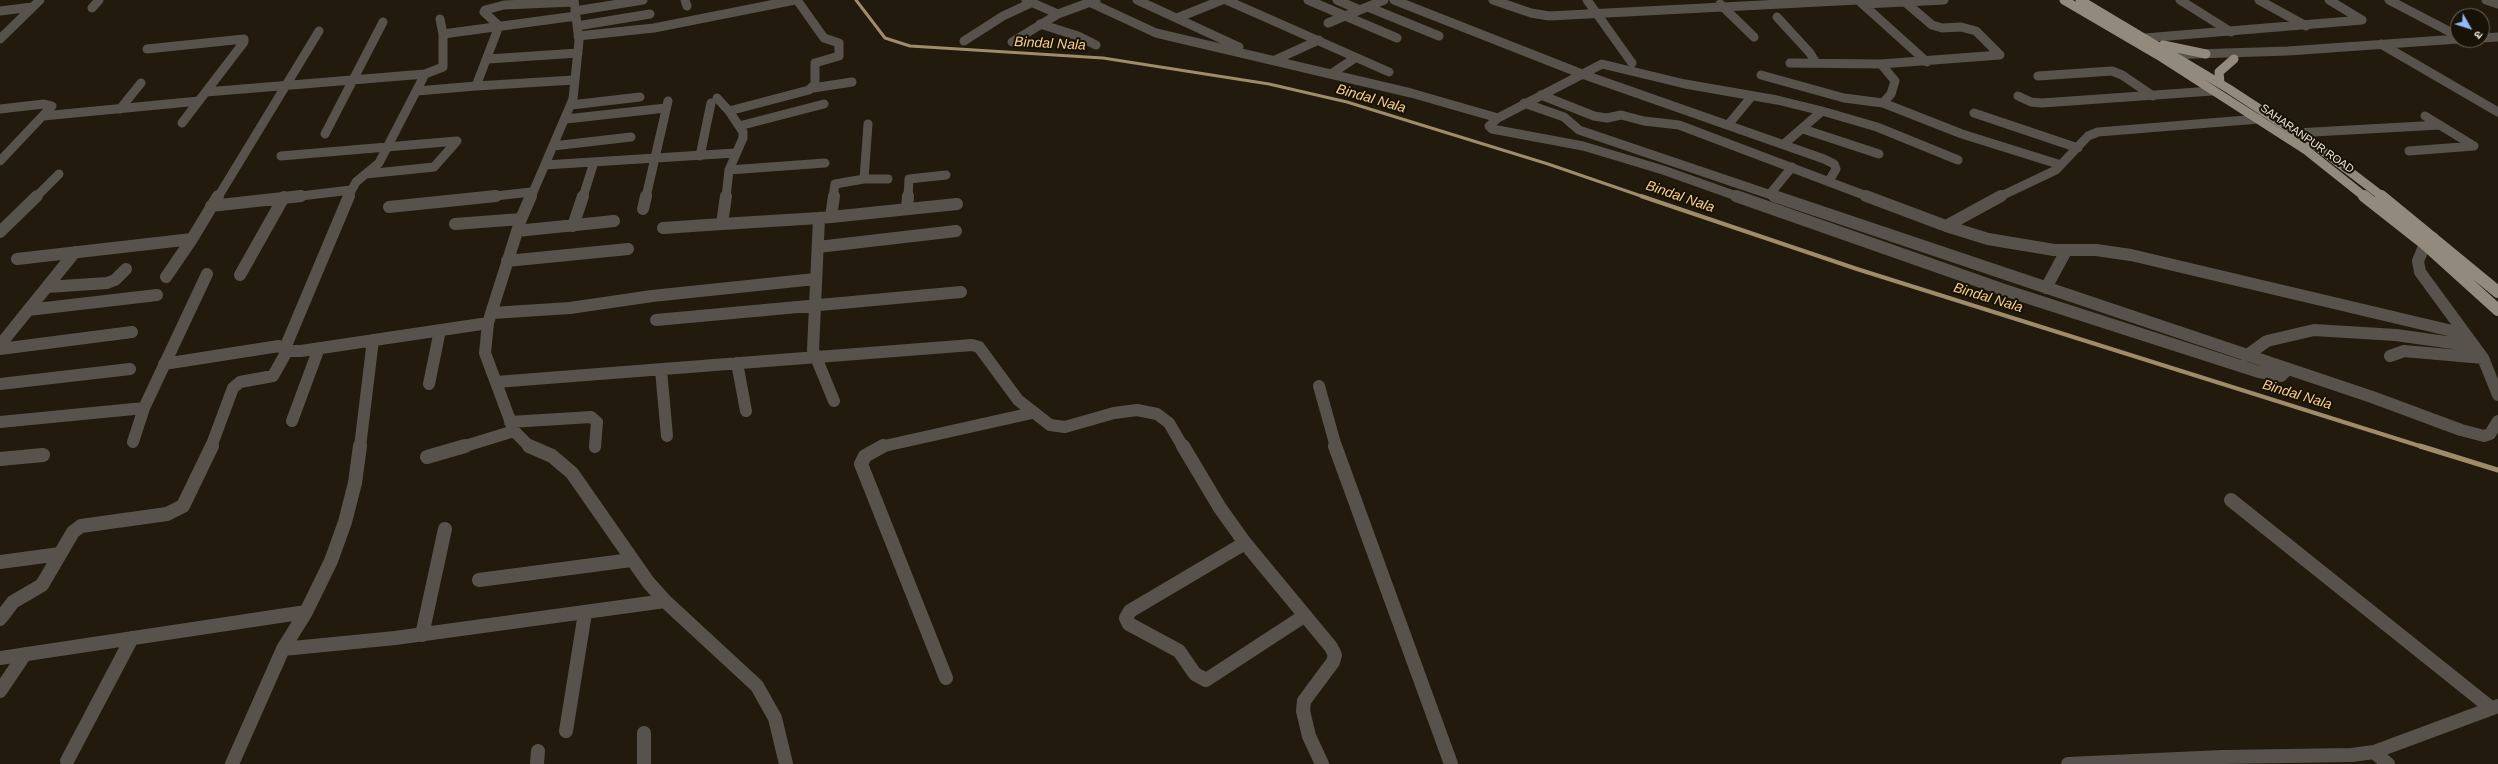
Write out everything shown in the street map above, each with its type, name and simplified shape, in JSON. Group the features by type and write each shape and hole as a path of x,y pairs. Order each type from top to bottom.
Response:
{"main road":[{"name":"SAHARANPUR ROAD","path":"2064,0 2158,55 2186,63 2296,132 2360,178 2430,241 2498,310"},
{"name":"SAHARANPUR ROAD","path":"2080,0 2149,40 2212,91 2259,119 2353,185 2498,292"},
{"path":"2149,40 2206,54"},
{"path":"2220,83 2219,72 2234,59"}],"street":[{"path":"0,39 40,0"},
{"path":"92,8 99,0"},
{"path":"443,34 576,15 643,0"},
{"path":"499,26 484,12 486,10 504,5 654,28 796,0 824,38 839,43 839,56 815,63 814,88"},
{"path":"1137,0 1259,56"},
{"path":"1177,18 1222,0"},
{"path":"1226,0 1319,40 1354,58 1388,72"},
{"path":"1308,0 1397,38"},
{"path":"1337,0 1439,36"},
{"path":"1328,24 1384,0"},
{"path":"1394,0 1582,74 1728,124 1834,164 1836,169 1829,181"},
{"path":"1587,0 1632,64"},
{"path":"1717,0 1754,37"},
{"path":"1497,1 1539,15 1598,14 1723,6 1944,0"},
{"path":"2180,0 2231,32"},
{"path":"2259,0 2306,26"},
{"path":"2149,40 2361,22 2330,0"},
{"path":"2389,0 2450,32"},
{"path":"2486,0 2498,4"},
{"path":"964,41 1028,1 1058,14"},
{"path":"1012,42 1058,14 1093,1 1156,33 1411,92 1498,118"},
{"path":"1860,2 1927,62"},
{"path":"1790,63 1881,64 1994,57 2000,54 1976,31 1961,27 1942,28 1932,25 1905,2"},
{"path":"0,11 32,7"},
{"path":"576,15 650,14"},
{"path":"576,15 578,53 571,105 554,146 531,192 521,219 490,318 485,353 512,427 529,446 552,456 572,473 594,501 632,560 665,601 757,686 775,718 786,764"},
{"path":"1777,17 1810,53 1816,63"},
{"path":"206,92 425,74 443,67 443,34 440,19"},
{"path":"326,134 351,81 383,22"},
{"path":"1040,24 1078,36 1096,45"},
{"path":"476,86 488,59 499,26"},
{"path":"166,277 192,239 318,31"},
{"path":"146,49 244,39 244,42 182,123"},
{"path":"1275,60 1319,40"},
{"path":"2172,60 2206,54 2275,50 2288,52 2450,40"},
{"path":"2382,44 2498,112"},
{"path":"2186,63 2283,55 2288,52"},
{"path":"488,59 578,53"},
{"path":"1331,74 1354,58"},
{"path":"1958,160 1877,126 1822,111 1665,79 1608,64 1602,64 1524,103 1498,118 1489,126 1492,129 1583,146 1663,170 2004,290 2259,372 2281,376 2287,370"},
{"path":"1881,64 1895,81 1894,87 1887,101 1883,103"},
{"path":"2038,76 2112,71 2122,75 2153,96"},
{"path":"0,619 13,602 42,585 73,532 81,526 167,514 183,506 214,441 233,388 240,382 273,376 286,349 351,190 365,174 376,166 425,74"},
{"path":"1761,75 1844,98 1883,103 1962,134 2061,165"},
{"path":"417,91 574,80"},
{"path":"729,111 803,93 814,88 852,82"},
{"path":"120,109 141,83"},
{"path":"2018,96 2031,102 2042,103 2212,91"},
{"path":"1541,95 1594,116 1607,118 1622,116 1644,121 1679,125 1946,226 1988,239 2066,251 2096,250 2145,258 2465,334"},
{"path":"1728,124 1752,96"},
{"path":"571,105 640,98"},
{"path":"700,156 714,100 729,111 739,126 743,138 735,153 729,170 722,224"},
{"path":"43,116 199,101"},
{"path":"1524,103 1564,117 1579,130 2472,434 2484,436 2490,434 2498,421"},
{"path":"739,126 824,104"},
{"path":"0,110 52,105 0,161"},
{"path":"566,119 667,105 643,209"},
{"path":"1784,144 1822,111"},
{"path":"1974,113 2078,148"},
{"path":"2409,151 2474,146 2425,116"},
{"path":"1946,226 1992,200 2056,170 2088,136 2110,130 2259,119"},
{"path":"864,179 868,124"},
{"path":"2296,132 2440,125"},
{"path":"1803,129 1879,154"},
{"path":"554,146 631,138"},
{"path":"281,156 457,141 434,167 365,174"},
{"path":"545,165 735,153"},
{"path":"574,226 594,162"},
{"path":"729,170 825,163"},
{"path":"1770,194 1792,167"},
{"path":"2,228 59,174"},
{"path":"907,209 909,179 946,175"},
{"path":"831,217 835,184 864,179 888,178"},
{"path":"211,206 351,190"},
{"path":"389,207 531,192"},
{"path":"240,275 284,197"},
{"path":"663,228 831,217 957,204"},
{"path":"818,218 818,247 815,279 816,306 814,356 834,401"},
{"path":"455,224 521,219"},
{"path":"517,231 614,221"},
{"path":"818,247 956,231"},
{"path":"17,260 192,239"},
{"path":"2430,241 2418,261 2420,272 2483,358 2498,395"},
{"path":"507,261 628,249"},
{"path":"2046,288 2066,251"},
{"path":"0,345 74,252"},
{"path":"47,287 107,283 115,280 126,269"},
{"path":"133,442 144,408 207,274"},
{"path":"164,364 279,346 286,349 319,348 440,330 490,318 652,296 815,279"},
{"path":"656,320 960,292"},
{"path":"28,310 158,295"},
{"path":"429,384 440,330"},
{"path":"2246,356 2256,347 2267,342 2288,335 2314,330 2396,335 2474,346"},
{"path":"0,345 132,332"},
{"path":"232,764 283,649 306,612 331,561 345,522 355,483 374,340"},
{"path":"496,382 972,344 982,351 1009,390 1035,415 1050,425 1065,427 1114,413 1137,410 1157,414 1169,423 1220,508 1245,543 1331,647 1335,655 1333,662 1304,701 1303,711 1309,736 1322,764"},
{"path":"292,421 319,348"},
{"path":"2390,356 2397,352 2404,351 2483,358"},
{"path":"737,363 746,411"},
{"path":"0,384 130,369"},
{"path":"661,370 667,436"},
{"path":"1319,386 1334,442 1358,513 1451,764"},
{"path":"0,422 144,408"},
{"path":"946,678 862,464 865,456 876,448 888,444 1035,415"},
{"path":"427,457 512,427 591,418 597,422 595,447"},
{"path":"0,459 43,455"},
{"path":"2231,500 2494,707"},
{"path":"422,635 445,529"},
{"path":"1245,543 1130,611 1126,618 1128,624 1179,651 1195,674 1206,680 1212,678 1304,616"},
{"path":"0,562 60,554"},
{"path":"479,580 632,560"},
{"path":"283,649 422,635 665,601"},
{"path":"0,658 306,612"},
{"path":"566,731 585,613"},
{"path":"67,761 132,638"},
{"path":"0,691 25,654"},
{"path":"2068,764 2223,757 2352,755 2374,752 2494,707"},
{"path":"644,733 644,764"},
{"path":"2374,752 2388,764"}],"waterway":[{"name":"Bindal Nala","path":"856,0 885,38 910,46 1103,58 1269,84 1347,102 1548,164 1644,197"},
{"name":"Bindal Nala","path":"1641,196 1857,269 2423,447"},
{"name":"Bindal Nala","path":"2420,446 2498,470"}]}
